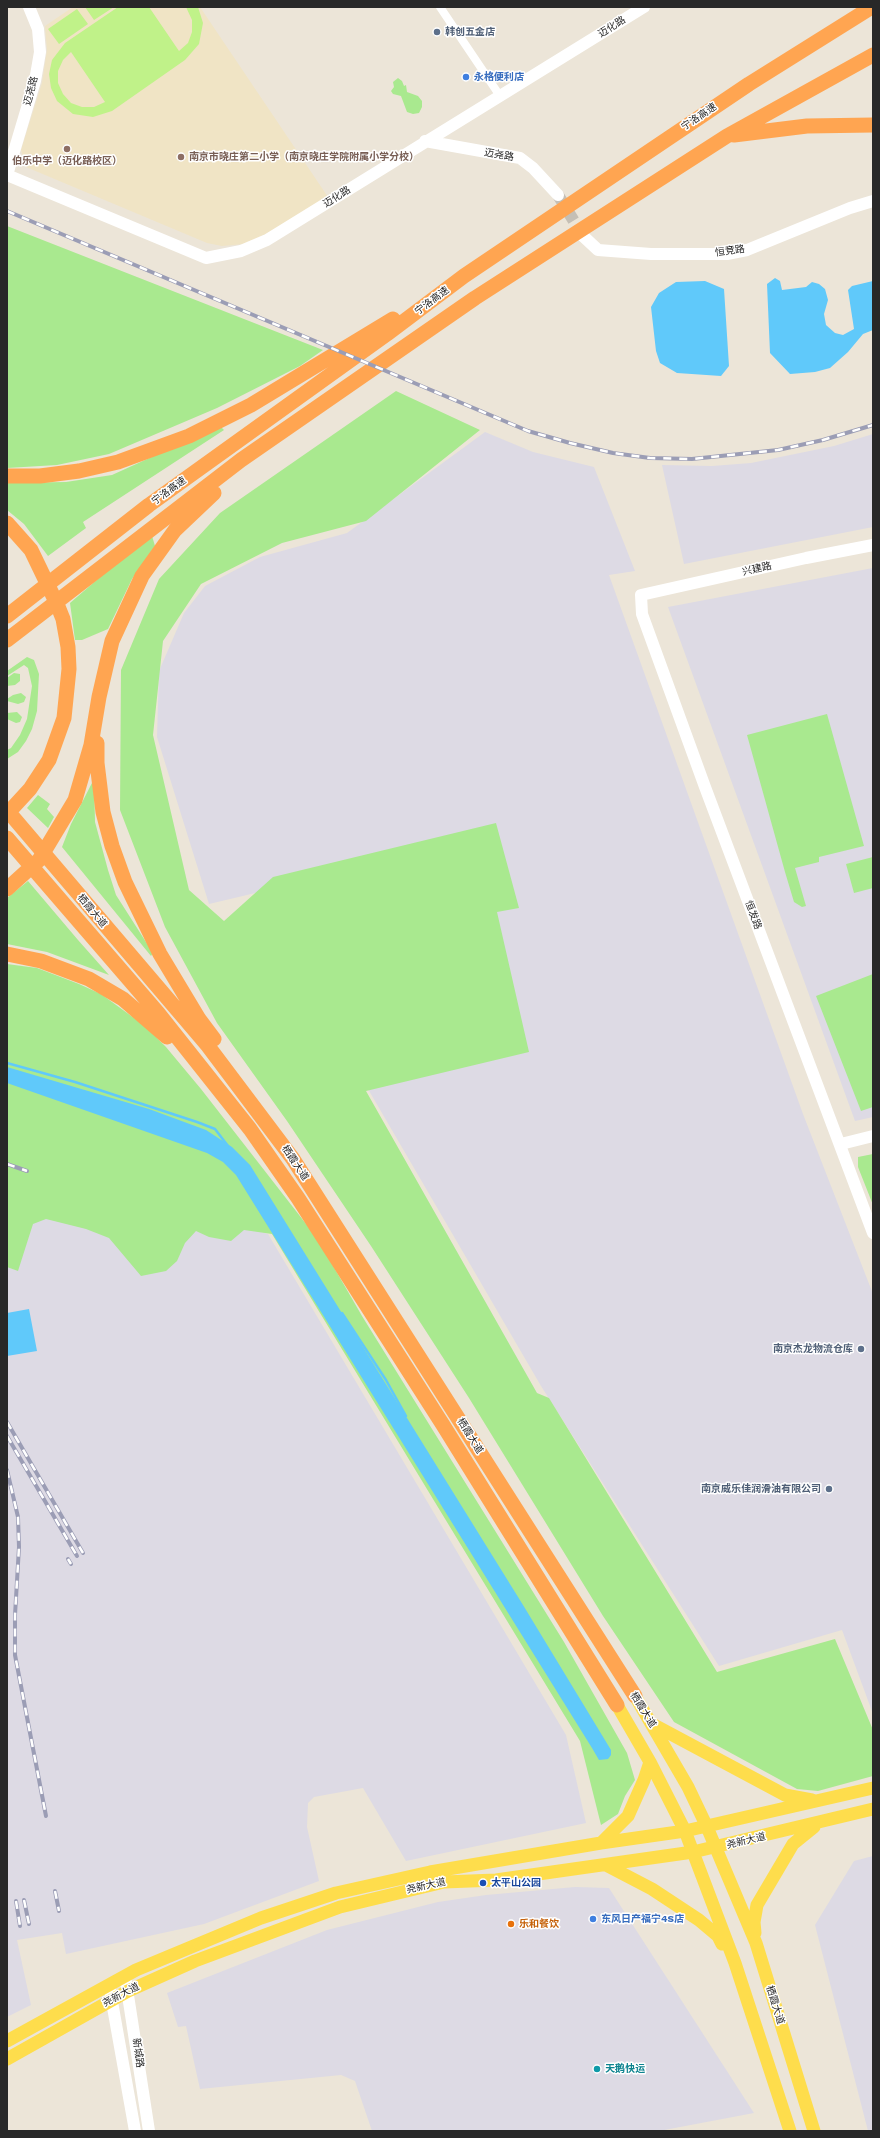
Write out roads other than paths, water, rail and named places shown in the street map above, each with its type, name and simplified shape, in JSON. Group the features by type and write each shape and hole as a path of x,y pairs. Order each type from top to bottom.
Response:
{"highway":[{"name":"宁洛高速","path":"7,616 14,604 97,542 323,380 382,332 749,84 872,7"},
{"path":"7,889 39,860 68,815 81,782 91,745 99,698 112,640 125,609 142,576 174,530 202,503 348,390 475,298 727,136 873,54"},
{"path":"727,136 807,126 873,124"},
{"path":"7,476 40,476 79,471 118,462 189,436 251,405 304,373 382,332"},
{"name":"宁洛高速","path":"7,640 108,561 242,460 348,390"},
{"path":"7,523 31,550 63,619 70,669 67,704 64,718 49,760 30,789 7,814"},
{"path":"99,698 97,763 103,812 112,846 125,882 160,954 199,1019 258,1102 293,1159"},
{"name":"栖霞大道","path":"7,810 208,1046 293,1159 635,1696"},
{"name":"栖霞大道","path":"7,838 69,908 224,1094 250,1129 312,1220 443,1425 617,1705"},
{"path":"7,954 41,961 83,976 123,999 147,1018 176,1047 312,1220"}],"main road":[{"name":"栖霞大道","path":"635,1696 654,1725 688,1787 716,1847 756,1943 814,2131"},
{"name":"栖霞大道","path":"617,1705 650,1762 685,1831 716,1917 735,1963 790,2131"},
{"path":"654,1725 785,1795 816,1801"},
{"path":"600,1843 628,1816 644,1780 650,1762"},
{"name":"尧新大道","path":"7,2041 126,1976 260,1918 336,1893 430,1872 600,1843 707,1827 873,1788"},
{"name":"尧新大道","path":"7,2059 128,1991 195,1961 340,1907 444,1882 496,1880 693,1852 821,1823 873,1809"},
{"path":"756,1943 754,1922 757,1905 793,1844 821,1823"},
{"path":"606,1865 652,1889 699,1920 718,1936 735,1963"}],"street":[{"name":"迈尧路","path":"7,175 35,81 40,52 38,29 29,7"},
{"path":"440,7 500,96"},
{"name":"迈化路","path":"7,175 206,258 241,251 267,240 644,7"},
{"name":"迈尧路","path":"425,141 520,158 533,168 558,195"},
{"name":"恒竞路","path":"583,236 598,250 650,254 727,254 747,250 850,208 873,201"},
{"name":"兴建路","path":"641,595 806,558 873,545"},
{"name":"恒发路","path":"641,595 642,614 873,1233"},
{"path":"841,1144 873,1136"},
{"name":"新城路","path":"126,1976 149,2131"},
{"name":"新城路","path":"108,1985 112,2000 135,2131"}],"water":[{"path":"775,278 780,281 782,290 806,287 812,282 819,284 825,289 828,300 824,314 826,325 835,333 843,335 854,329 848,290 852,286 873,281 873,330 863,334 848,352 830,368 815,372 790,374 770,353 767,284"},
{"path":"705,281 724,289 729,366 721,376 677,373 660,363 656,351 651,307 659,293 676,282"},
{"path":"7,1067 149,1109 206,1130 232,1147 250,1165 523,1605 611,1750 611,1755 608,1759 599,1760 236,1175 223,1162 207,1153 7,1083"},
{"path":"29,1309 37,1351 7,1356 7,1313"}],"waterway":[{"path":"7,1063 75,1082 197,1122 215,1129 228,1146"},
{"path":"342,1313 386,1380 406,1416"}],"tunnel":[{"path":"558,195 583,236"}],"railway":[{"path":"7,211 528,431 570,443 613,453 650,458 692,459 778,450 823,440 873,425"},
{"path":"7,1164 27,1171"},
{"path":"7,1422 83,1553"},
{"path":"7,1436 77,1556"},
{"path":"7,1470 18,1517 19,1547 15,1615 15,1655 46,1816"},
{"path":"68,1559 71,1564"},
{"path":"55,1891 59,1911"},
{"path":"24,1900 29,1924"},
{"path":"16,1901 20,1926"}],"place":[{"name":"韩创五金店","path":"437,32"},
{"name":"永格便利店","path":"466,77"},
{"name":"伯乐中学（迈化路校区）","path":"67,149"},
{"name":"南京市晓庄第二小学（南京晓庄学院附属小学分校）","path":"181,157"},
{"name":"南京杰龙物流仓库","path":"861,1349"},
{"name":"南京威乐佳润滑油有限公司","path":"829,1489"},
{"name":"太平山公园","path":"483,1883"},
{"name":"东风日产福宁4S店","path":"593,1919"},
{"name":"乐和餐饮","path":"511,1924"},
{"name":"天鹅快运","path":"597,2069"}]}
